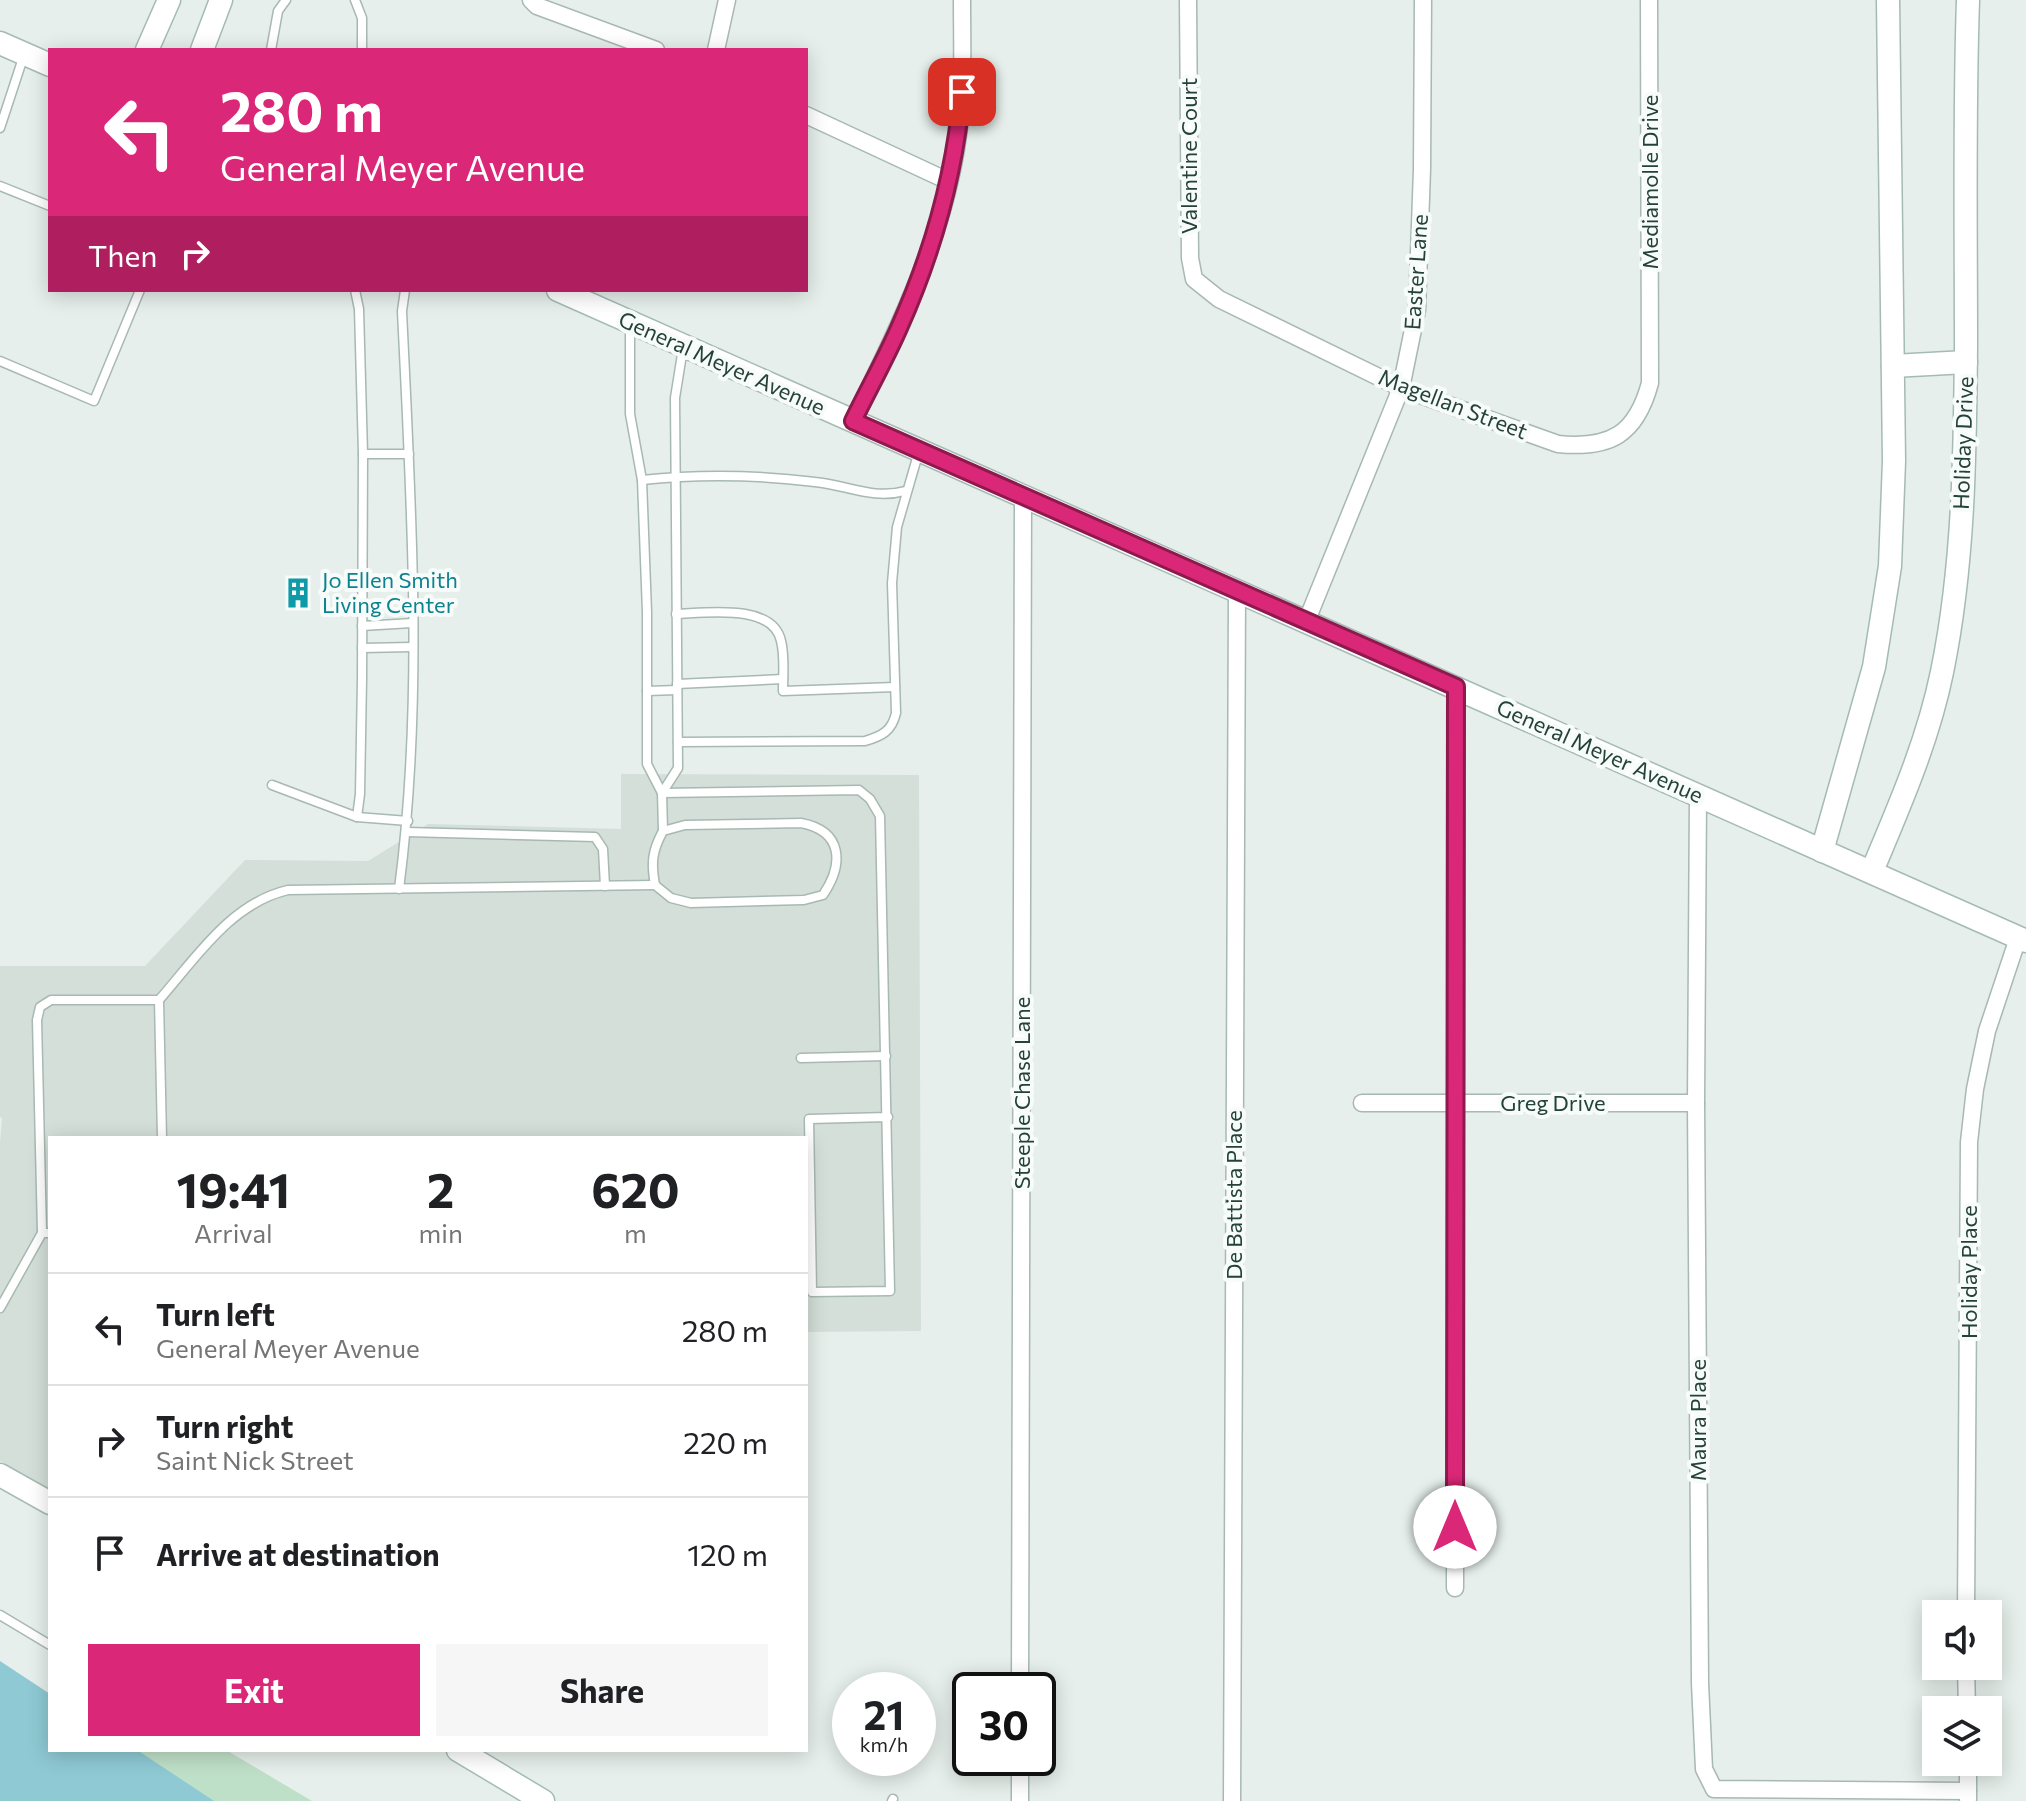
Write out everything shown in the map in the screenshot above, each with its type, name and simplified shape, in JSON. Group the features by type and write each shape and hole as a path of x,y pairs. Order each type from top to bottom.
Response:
{"street":[{"path":"148,48 169,0"},
{"path":"203,48 221,0"},
{"path":"531,0 537,6 651,48"},
{"path":"716,48 727,0"},
{"path":"853,421 899,329 933,237 948,181 958,137 962,92 962,0"},
{"name":"Valentine Court","path":"1188,0 1190,258 1194,279 1219,299"},
{"name":"Easter Lane","path":"1307,620 1401,388 1417,310 1423,0"},
{"name":"Mediamolle Drive","path":"1649,0 1651,365"},
{"path":"1822,851 1874,667 1886,599 1894,461 1888,0"},
{"name":"Holiday Drive","path":"1872,871 1916,761 1942,673 1959,554 1966,436 1968,0"},
{"path":"1966,38 1985,0"},
{"path":"0,43 48,64"},
{"path":"808,116 948,181"},
{"name":"General Meyer Avenue","path":"562,292 2022,939"},
{"name":"Magellan Street","path":"1219,299 1401,388 1558,444 1583,447 1611,441 1632,424 1646,400 1651,365"},
{"path":"1893,366 1966,362"},
{"name":"Steeple Chase Lane","path":"1020,1672 1023,496"},
{"name":"De Battista Place","path":"1232,1801 1237,590"},
{"path":"1455,1588 1456,687"},
{"name":"Maura Place","path":"1698,795 1696,1103 1700,1683 1704,1769 1714,1789 1968,1796"},
{"name":"Holiday Place","path":"1966,1600 1969,1142 1975,1089 1987,1031 2022,939"},
{"name":"Greg Drive","path":"1362,1103 1696,1103"},
{"path":"0,1475 48,1502"},
{"path":"461,1752 543,1801"},
{"path":"1020,1776 1020,1801"}],"lane":[{"path":"271,48 278,11 286,0"},
{"path":"355,0 362,18 362,48"},
{"path":"0,128 24,54"},
{"path":"0,186 48,205"},
{"path":"0,361 94,401 139,292"},
{"path":"355,292 359,309 363,454 360,794 357,817"},
{"path":"399,889 408,821 414,548 402,311 405,292"},
{"path":"630,322 630,414 642,480 647,764 662,793 663,831 653,849 655,885"},
{"path":"662,793 678,768 674,476 675,398 683,346"},
{"path":"678,742 865,741 883,736 893,724 892,583 897,527 919,450"},
{"path":"363,454 409,454"},
{"path":"642,480 674,476 756,477 818,482 870,495 905,491"},
{"path":"676,614 759,615 775,625 781,641 783,691 895,687"},
{"path":"362,626 412,623"},
{"path":"362,648 412,647"},
{"path":"647,691 783,679"},
{"path":"272,785 357,817 408,821"},
{"path":"662,793 859,790 870,799 880,816 888,1117 890,1291 812,1292 809,1119 888,1117"},
{"path":"162,1136 159,1000 233,917 273,894 288,890 655,885 671,898 691,903 804,900 823,895 835,878 837,856 831,839 817,827 801,823 685,825 663,831"},
{"path":"407,832 595,837 603,849 605,886"},
{"path":"0,1308 46,1233 37,1020 40,1007 51,1000 159,1000"},
{"path":"801,1058 886,1056"},
{"path":"0,1615 48,1644"}],"shaded area":[{"path":"621,774 919,775 921,1331 808,1332 808,1136 48,1136 48,1488 0,1461 0,966 145,966 245,860 368,861 428,824 621,829"}],"green space":[{"path":"139,1752 229,1752 312,1801 186,1801 135,1761"}],"water":[{"path":"0,1661 48,1693 48,1752 140,1752 214,1801 0,1801"}],"place":[{"name":"Jo Ellen Smith Living Center","path":"298,593"}],"route":[{"path":"962,92 958,137 933,237 899,329 853,421 1456,687 1455,1527"}]}
